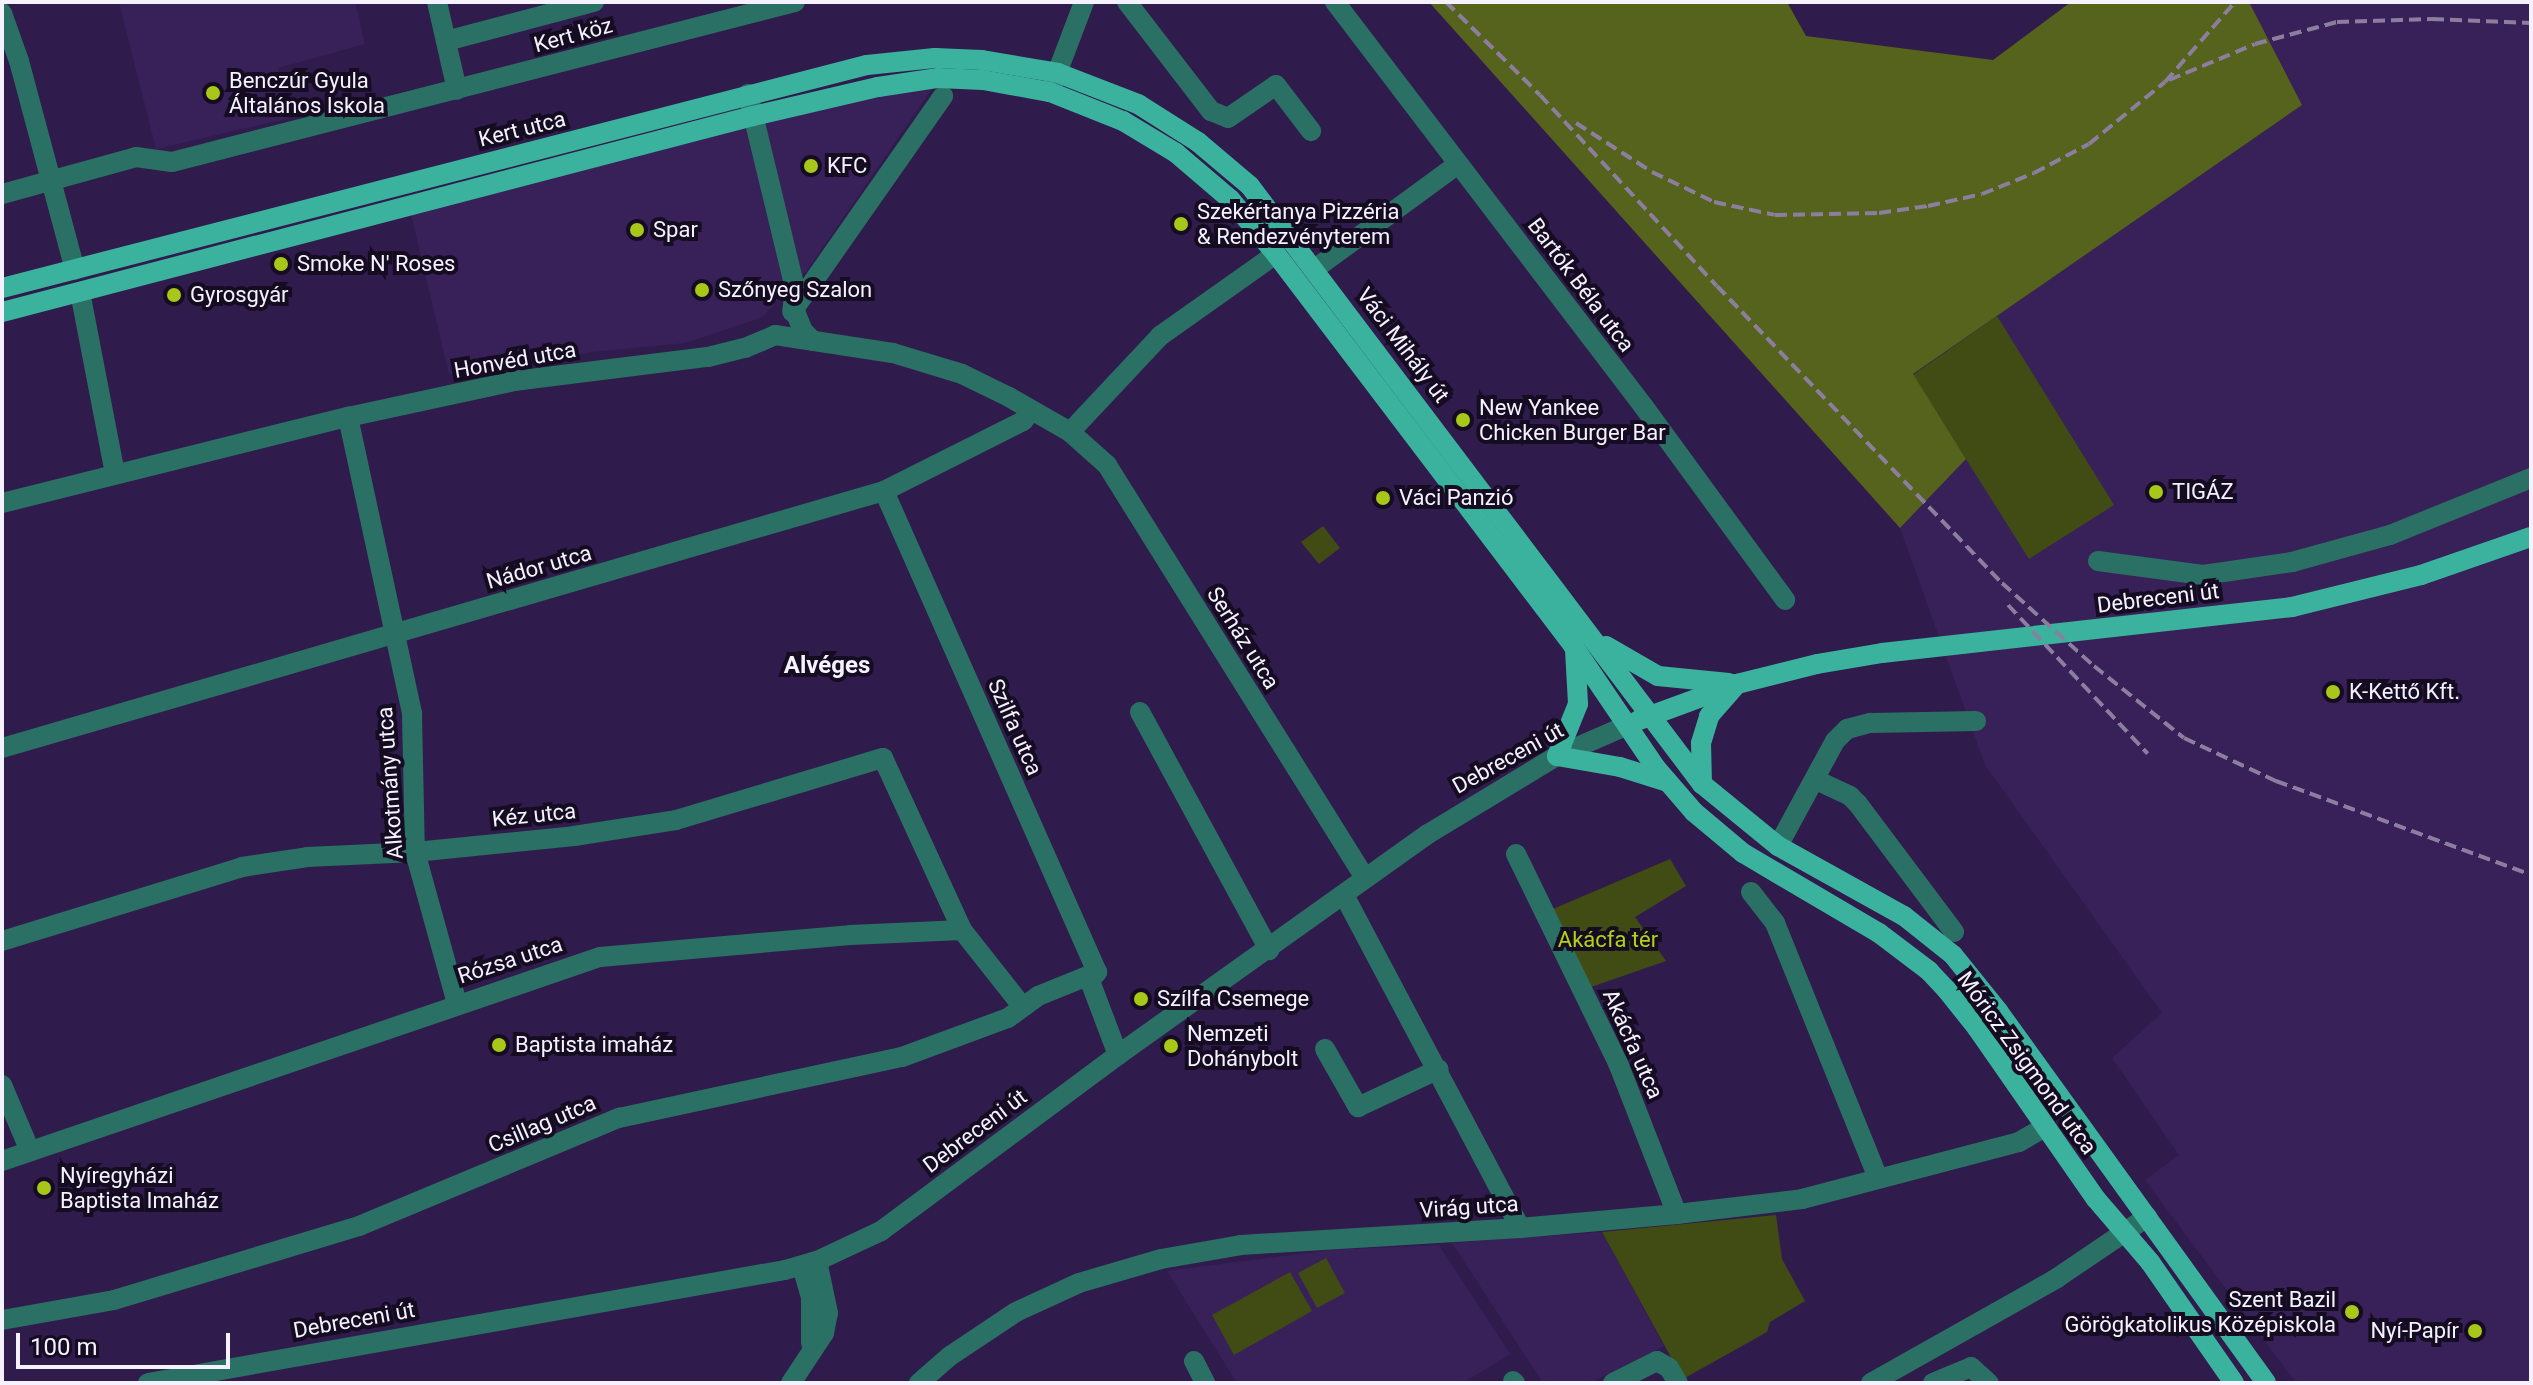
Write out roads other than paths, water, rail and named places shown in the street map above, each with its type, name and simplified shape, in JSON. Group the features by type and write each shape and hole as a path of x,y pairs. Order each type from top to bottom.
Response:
{"main road":[{"name":"Kert utca","path":"2,288 867,65 935,58 982,60 1058,73"},
{"name":"Váci Mihály út","path":"1058,73 1138,104 1198,142 1250,186 1316,268 1650,715"},
{"path":"2,312 753,116 878,87 938,78 983,80 1050,92 1111,116 1176,153 1230,199 1276,254 1574,647 1628,725"},
{"name":"Debreceni út","path":"1628,725 1737,684 1794,668 1882,653 2292,607 2421,575 2531,537"},
{"name":"Debreceni út","path":"1594,638 1658,676 1737,684"},
{"path":"1574,647 1578,704 1557,756 1620,767 1668,782"},
{"path":"1702,784 1701,743 1709,716 1737,684"},
{"name":"Móricz Zsigmond utca","path":"1650,715 1702,784 1737,816 1778,846 1879,900 1953,955 1998,1011 2266,1383"},
{"name":"Móricz Zsigmond utca","path":"1628,725 1668,782 1694,812 1729,843 1879,933 1929,971 1977,1028 2096,1199 2125,1233 2234,1383"}],"street":[{"path":"437,2 457,90"},
{"name":"Kert köz","path":"446,41 594,2"},
{"name":"Kert köz","path":"2,194 136,157 172,162 795,2"},
{"path":"1050,92 1084,2"},
{"path":"1127,2 1211,111 1228,118 1276,85 1311,131"},
{"name":"Bartók Béla utca","path":"1335,2 1644,407 1785,600"},
{"path":"2,13 19,61 75,270"},
{"path":"748,94 777,228 795,289 794,309 803,331 813,341"},
{"path":"943,96 775,335 893,353 962,374 1070,432 1160,336 1276,254"},
{"path":"1316,268 1458,164"},
{"path":"80,292 115,474"},
{"name":"Honvéd utca","path":"2,503 348,417 514,381 708,357 745,348 775,335"},
{"name":"Nádor utca","path":"2,748 884,491 1023,421 1031,411"},
{"name":"Alkotmány utca","path":"348,417 412,714 415,852 457,1003"},
{"name":"Serház utca","path":"1070,432 1107,465 1365,878"},
{"path":"2098,561 2203,575 2292,562 2390,535 2531,478"},
{"name":"Szilfa utca","path":"884,491 1100,990 1122,1052"},
{"path":"1140,712 1269,950"},
{"path":"1778,846 1835,741 1847,729 1870,723 1976,721"},
{"name":"Debreceni út","path":"148,1383 810,1264 881,1231 1122,1052 1269,950 1365,878 1484,798 1557,756 1628,725"},
{"name":"Kéz utca","path":"2,941 242,867 307,857 415,852 574,836 676,820 883,758 962,930"},
{"path":"1816,780 1850,796 1858,804 1954,932"},
{"name":"Akácfa utca","path":"1516,854 1618,1063 1677,1214"},
{"path":"1751,892 1775,923 1877,1176"},
{"path":"1344,895 1439,1069 1520,1228"},
{"path":"962,930 1022,1006"},
{"name":"Rózsa utca","path":"2,1161 457,1003 600,957 835,936 962,930"},
{"name":"Csillag utca","path":"2,1320 114,1300 343,1231 619,1118 902,1057 1008,1018 1022,1006 1094,976"},
{"path":"1325,1049 1358,1107 1439,1069"},
{"path":"2,1085 30,1151"},
{"name":"Virág utca","path":"919,1383 950,1356 1016,1312 1079,1283 1161,1259 1241,1245 1520,1228 1802,1199 1877,1176 2019,1142 2045,1127"},
{"path":"1871,1383 2044,1286 2147,1217"},
{"path":"791,1383 824,1333 828,1313 810,1264"},
{"path":"1194,1361 1205,1383"},
{"path":"1613,1383 1657,1361 1669,1368 1678,1383"},
{"path":"1933,1383 1971,1367 1989,1383"}],"railway":[{"path":"1446,2 1540,95 1717,286 2002,583 2094,666 2184,738 2276,781 2531,875"},
{"path":"1576,123 1652,172 1714,202 1775,215 1879,213 1928,206 1982,194 2034,173 2089,144 2165,82 2235,2"},
{"path":"2169,80 2255,44 2337,22 2432,19 2531,23"},
{"path":"2008,605 2148,754"}],"place":[{"name":"Benczúr Gyula Általános Iskola","path":"213,93"},
{"name":"KFC","path":"811,166"},
{"name":"Szekértanya Pizzéria & Rendezvényterem","path":"1181,224"},
{"name":"Spar","path":"637,230"},
{"name":"Smoke N' Roses","path":"281,264"},
{"name":"Szőnyeg Szalon","path":"702,290"},
{"name":"Gyrosgyár","path":"174,295"},
{"name":"New Yankee Chicken Burger Bar","path":"1463,420"},
{"name":"TIGÁZ","path":"2156,492"},
{"name":"Váci Panzió","path":"1383,498"},
{"name":"K-Kettő Kft.","path":"2333,692"},
{"name":"Szílfa Csemege","path":"1141,999"},
{"name":"Baptista imaház","path":"499,1045"},
{"name":"Nemzeti Dohánybolt","path":"1171,1046"},
{"name":"Nyíregyházi Baptista Imaház","path":"44,1188"},
{"name":"Szent Bazil Görögkatolikus Középiskola","path":"2352,1312"},
{"name":"Nyí-Papír","path":"2475,1331"}],"district":[{"name":"Alvéges","path":"827,666"}],"park label":[{"name":"Akácfa tér","path":"1608,940"}]}
